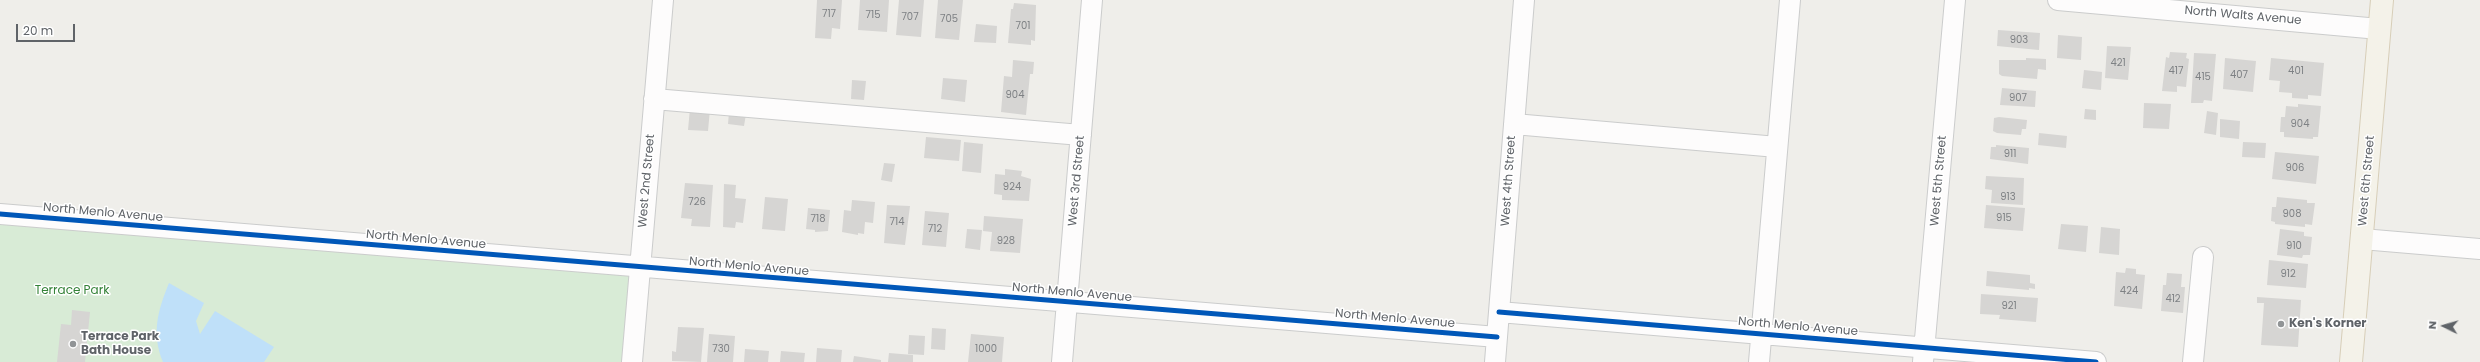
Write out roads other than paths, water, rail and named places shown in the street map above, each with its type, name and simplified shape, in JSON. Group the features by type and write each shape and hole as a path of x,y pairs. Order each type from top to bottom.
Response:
{"main road":[{"name":"West 6th Street","path":"2351,362 2382,0"}],"street":[{"name":"West 2nd Street","path":"632,362 663,0"},
{"name":"West 3rd Street","path":"1062,362 1092,0"},
{"name":"West 4th Street","path":"1495,362 1524,0"},
{"path":"1759,362 1776,146 1790,0"},
{"name":"West 5th Street","path":"1923,355 1955,0"},
{"name":"North Walts Avenue","path":"2058,0 2379,29"},
{"path":"654,99 1081,135"},
{"path":"1514,124 1776,146"},
{"name":"North Menlo Avenue","path":"0,214 640,268 1497,337"},
{"path":"2362,239 2480,249"},
{"path":"2193,362 2203,257"},
{"name":"North Menlo Avenue","path":"1499,312 1761,333 1923,355 2096,362"}],"water":[{"path":"169,283 204,303 196,321 200,334 215,311 274,347 264,362 163,362 157,341 157,322"}],"place":[{"name":"Ken's Korner","path":"2281,324"},
{"name":"Terrace Park Bath House","path":"73,344"}],"park label":[{"name":"Terrace Park","path":"72,291"}]}
